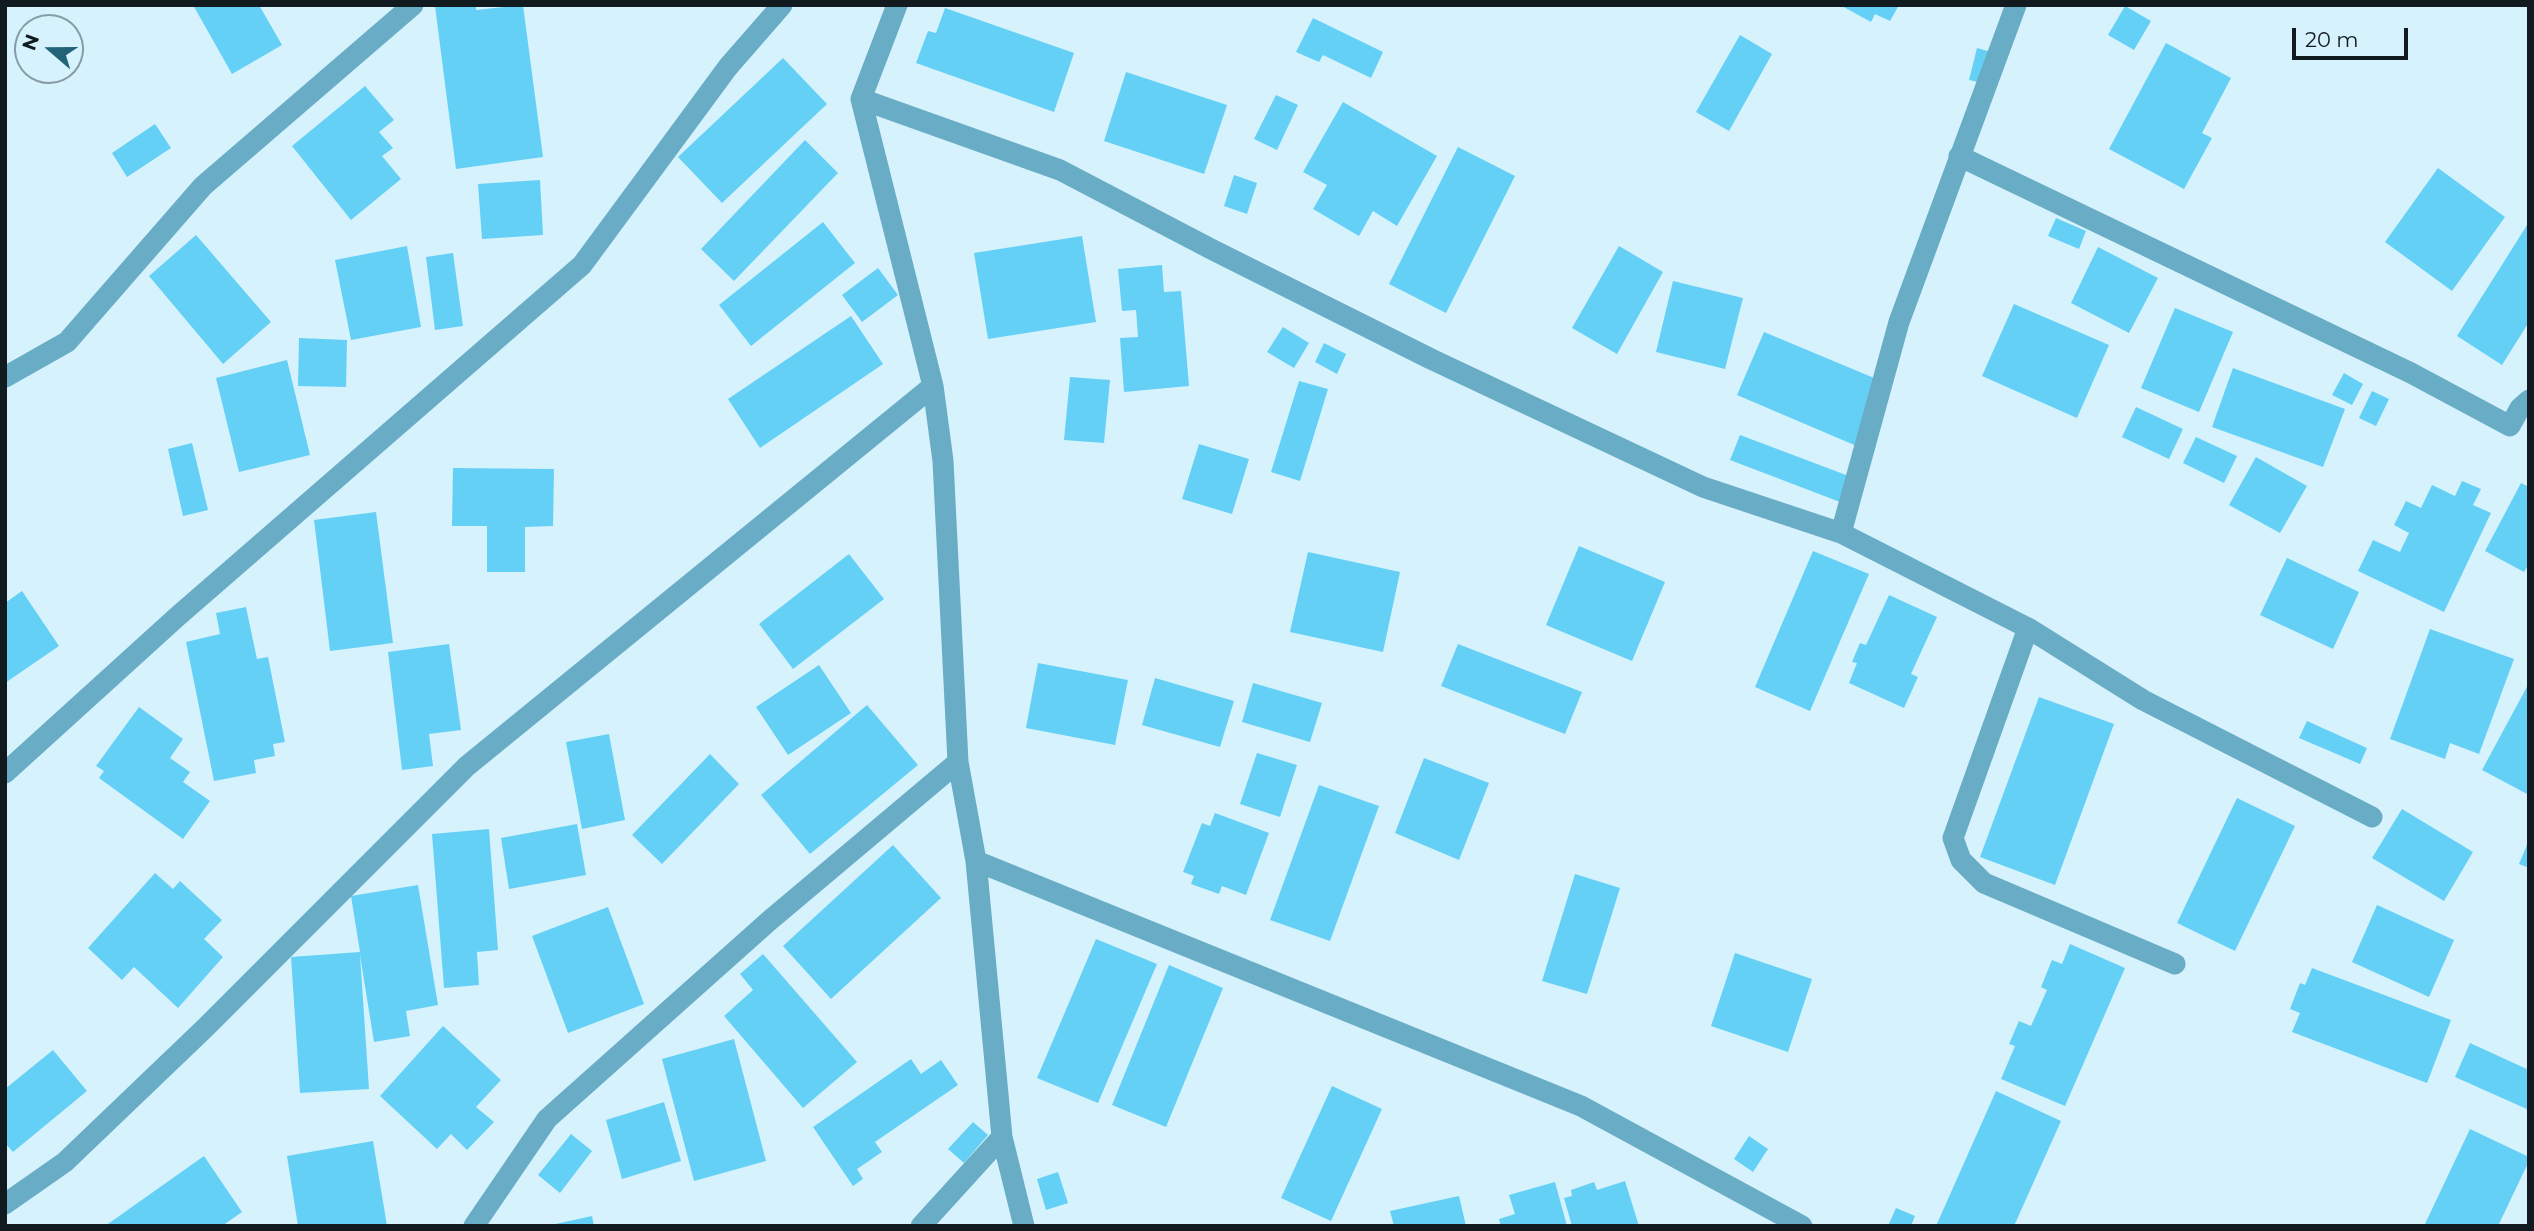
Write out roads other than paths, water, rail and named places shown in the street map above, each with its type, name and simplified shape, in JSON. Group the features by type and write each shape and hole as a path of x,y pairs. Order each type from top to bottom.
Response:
{"street":[{"path":"5,377 67,342 203,186 413,5"},
{"path":"5,773 178,615 582,265 728,67 782,5"},
{"path":"897,5 861,99 933,386 943,461 958,762 976,861 1002,1137 1024,1226"},
{"path":"1841,533 1899,322 1958,156 2016,5"},
{"path":"861,99 1060,170 1430,359 1703,487 1841,533 2028,628 2143,700 2372,817"},
{"path":"1958,156 2411,373 2510,426 2520,408 2529,400"},
{"path":"5,1204 75,1153 467,766 933,386"},
{"path":"2028,628 1953,838 1961,860 1984,883 2175,964"},
{"path":"474,1226 547,1119 769,921 958,762"},
{"path":"976,861 1581,1106 1802,1226"},
{"path":"920,1226 1002,1137"}]}
